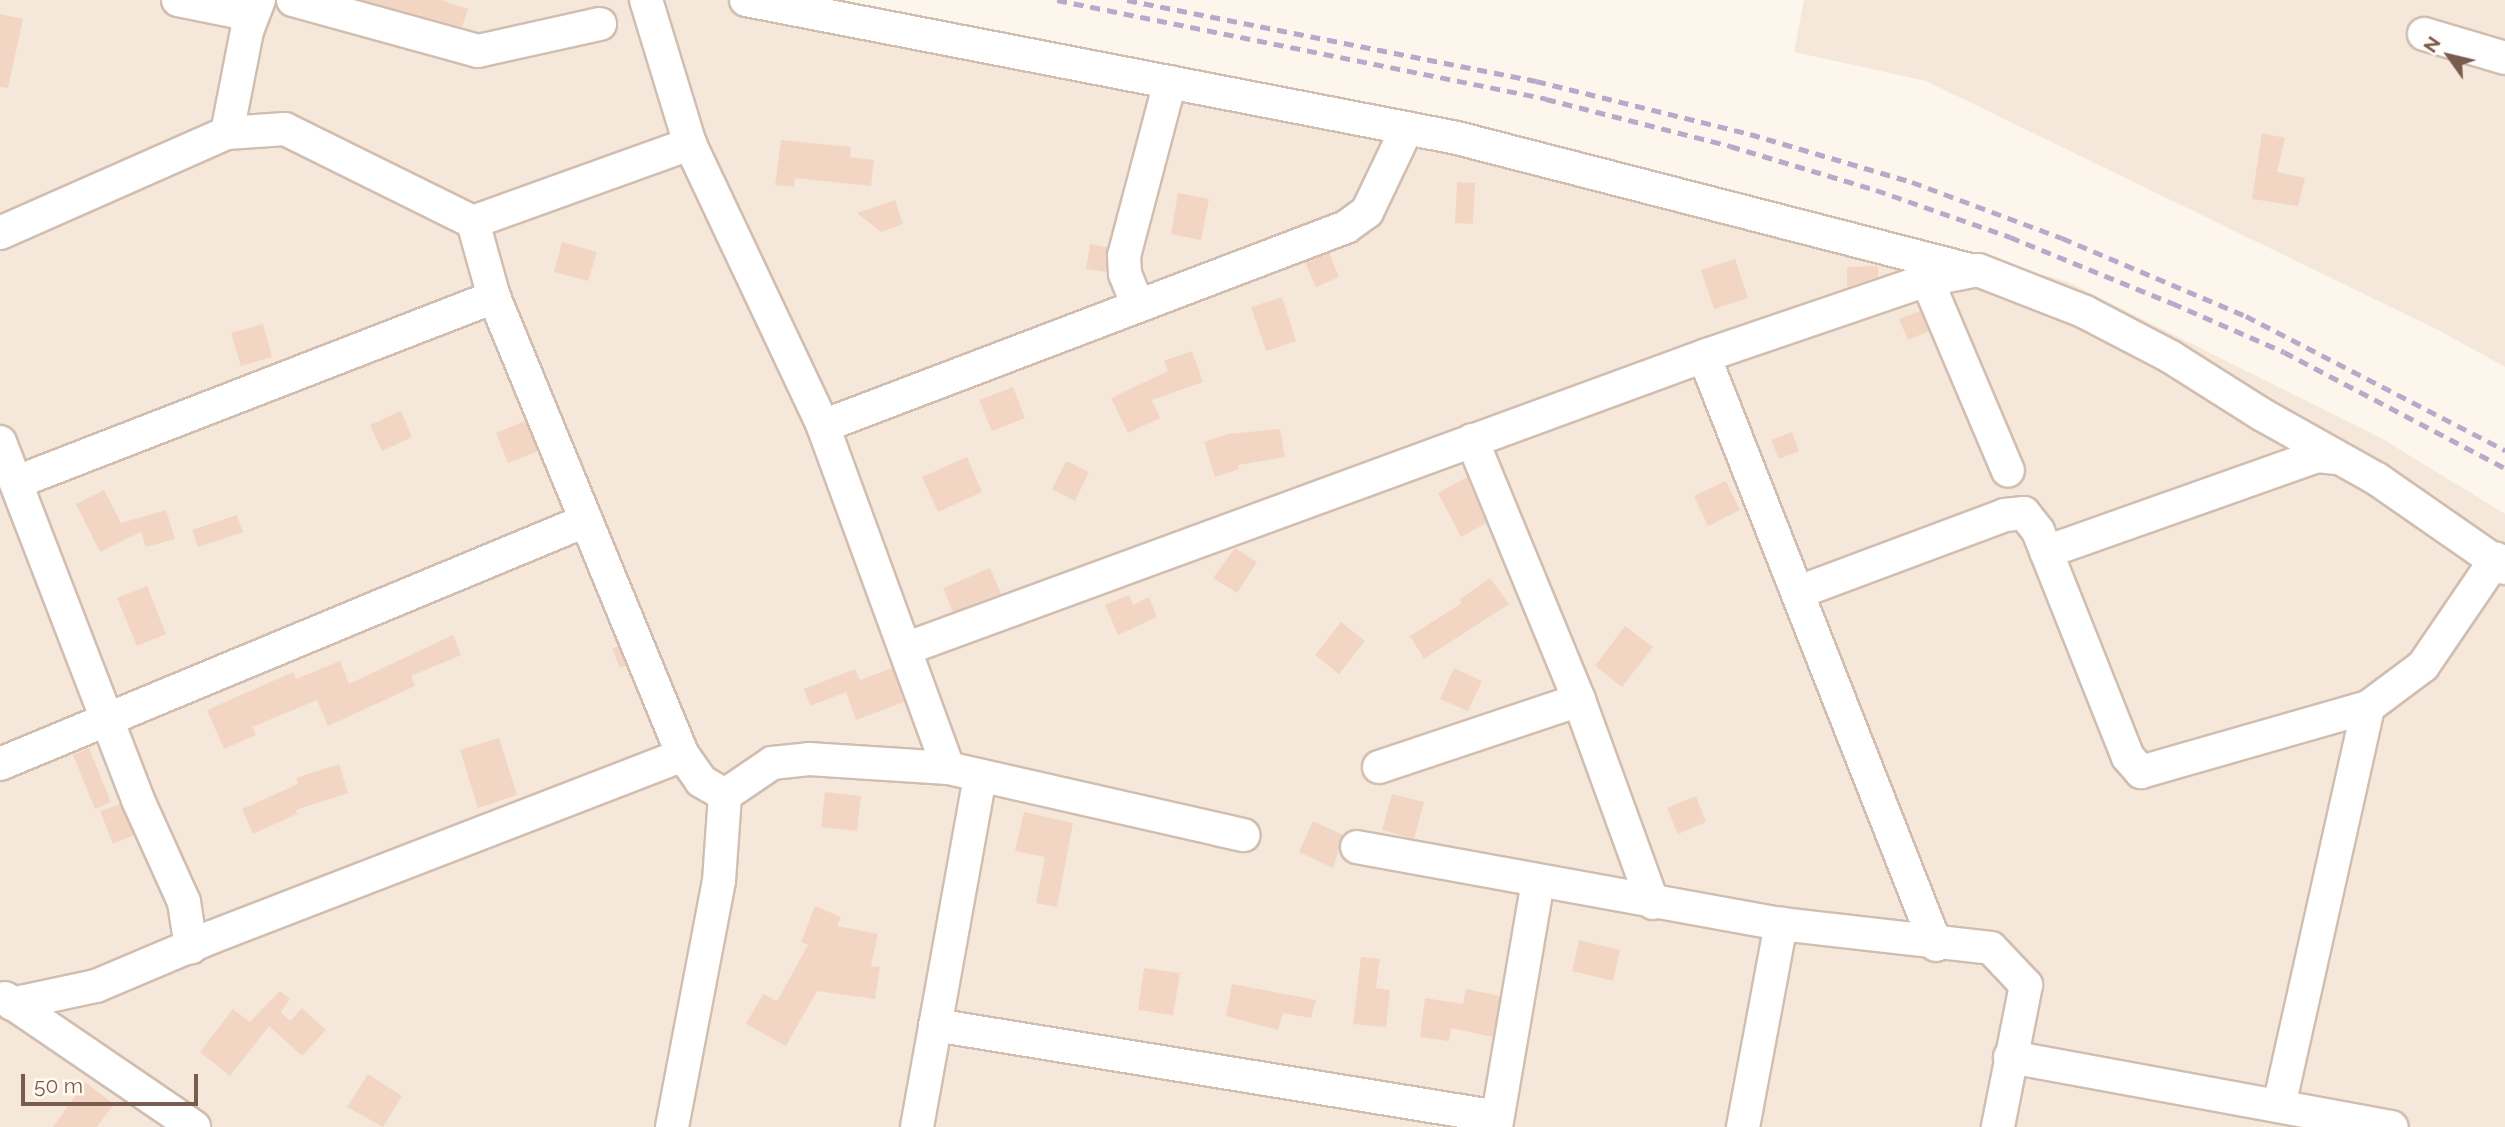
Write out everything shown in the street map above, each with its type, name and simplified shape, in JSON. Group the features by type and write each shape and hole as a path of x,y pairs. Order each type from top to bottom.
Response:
{"street":[{"path":"178,0 256,8 228,133"},
{"path":"293,0 478,51 600,24"},
{"path":"646,0 690,144 823,426 948,768"},
{"path":"746,0 1408,128 1680,193 1971,271 1989,273 2085,312 2171,357 2337,458 2377,479 2500,563 2423,666 2368,707 2141,772 2128,757 2046,552 2024,513 2005,515 1799,592"},
{"path":"2424,34 2505,59"},
{"path":"1138,306 1125,274 1124,256 1170,82"},
{"path":"823,426 1346,227 1367,212 1408,128"},
{"path":"0,233 228,133 285,130 473,222 690,144"},
{"path":"473,222 494,297 683,755 701,781 725,795"},
{"path":"905,649 1704,356 1927,281 1971,271"},
{"path":"1927,281 2008,471"},
{"path":"17,482 494,297"},
{"path":"1704,356 1936,944"},
{"path":"1472,440 1579,700 1653,903"},
{"path":"0,442 110,718 138,800 184,902 191,947"},
{"path":"2046,552 2317,456 2337,458"},
{"path":"0,764 585,521"},
{"path":"1379,767 1579,700"},
{"path":"2278,1106 2368,707"},
{"path":"6,999 96,986 231,929 683,755"},
{"path":"725,795 772,764 784,762 809,759 948,768 1243,835"},
{"path":"917,1127 980,776"},
{"path":"672,1127 719,881 725,795"},
{"path":"1357,847 1653,903 1782,924 1936,944 1991,948 2026,985 1998,1127"},
{"path":"935,1025 1497,1122 1538,882"},
{"path":"184,902 231,929"},
{"path":"1743,1127 1782,924"},
{"path":"6,999 194,1127"},
{"path":"2010,1057 2392,1127"}],"shaded area":[{"path":"0,0 773,0 1593,160 2066,281 2381,438 2505,514 2505,1127 0,1127"},
{"path":"1804,0 2505,0 2505,367 2440,331 1926,81 1794,52"}],"building":[{"path":"362,0 441,0 468,9 462,27"},
{"path":"0,14 23,19 8,88 0,87"},
{"path":"2262,133 2285,138 2277,172 2305,178 2298,206 2252,199"},
{"path":"781,140 851,147 850,157 874,160 871,186 795,178 794,187 775,185"},
{"path":"1457,182 1475,183 1473,224 1455,223"},
{"path":"1178,193 1209,199 1201,240 1171,234"},
{"path":"895,200 903,224 881,232 857,213"},
{"path":"562,242 597,252 588,281 554,272"},
{"path":"1090,244 1107,247 1107,272 1086,269"},
{"path":"1329,253 1339,277 1316,287 1305,262"},
{"path":"1735,259 1748,298 1714,309 1701,270"},
{"path":"1878,266 1878,277 1847,287 1847,267"},
{"path":"1282,297 1296,341 1266,351 1251,307"},
{"path":"1920,311 1929,331 1908,340 1899,319"},
{"path":"263,324 272,357 241,366 231,333"},
{"path":"1192,351 1203,382 1152,400 1160,418 1128,433 1111,398 1168,371 1164,361"},
{"path":"1013,387 1025,418 992,431 979,400"},
{"path":"401,411 412,437 382,451 370,425"},
{"path":"525,421 538,451 508,463 496,433"},
{"path":"1280,429 1285,457 1238,465 1239,469 1215,477 1204,442 1228,434"},
{"path":"1792,432 1799,451 1779,459 1771,440"},
{"path":"967,457 982,492 938,512 922,477"},
{"path":"1066,461 1089,472 1075,501 1052,489"},
{"path":"1467,477 1486,523 1461,537 1438,493"},
{"path":"1726,481 1740,510 1708,526 1694,496"},
{"path":"104,490 121,523 166,510 175,539 146,547 141,532 100,552 76,504"},
{"path":"237,515 243,532 198,547 192,530"},
{"path":"1235,548 1257,562 1237,593 1213,578"},
{"path":"990,568 1001,594 953,612 943,588"},
{"path":"1490,578 1509,604 1424,659 1410,636 1462,603 1459,600"},
{"path":"147,586 166,634 137,646 117,598"},
{"path":"1129,595 1133,605 1149,597 1157,617 1118,635 1105,605"},
{"path":"1341,622 1365,641 1339,674 1315,655"},
{"path":"1625,626 1653,647 1622,687 1595,666"},
{"path":"453,635 461,655 411,676 415,686 328,726 317,700 252,727 256,735 224,749 207,710 293,672 296,679 340,661 349,684"},
{"path":"618,646 626,666 620,668 612,649"},
{"path":"892,668 904,702 856,720 846,692 810,706 804,689 855,669 860,680"},
{"path":"1454,668 1482,681 1468,711 1440,699"},
{"path":"499,738 517,795 478,808 460,750"},
{"path":"89,748 111,802 95,809 73,755"},
{"path":"339,764 348,793 296,810 297,814 253,834 242,809 298,784 296,778"},
{"path":"825,792 861,796 857,831 821,827"},
{"path":"1392,794 1424,802 1414,839 1382,830"},
{"path":"1696,796 1706,822 1678,834 1667,808"},
{"path":"120,804 134,835 113,844 100,811"},
{"path":"1024,812 1073,823 1057,907 1036,903 1045,857 1015,851"},
{"path":"1313,821 1343,835 1333,868 1299,852"},
{"path":"815,906 841,917 837,926 878,934 871,966 880,967 875,999 817,991 786,1046 746,1024 763,994 777,1001 808,945 801,942"},
{"path":"1579,940 1620,950 1613,981 1572,971"},
{"path":"1361,957 1380,959 1376,988 1390,990 1386,1027 1353,1024"},
{"path":"1144,968 1180,973 1173,1015 1138,1010"},
{"path":"1232,984 1316,1000 1311,1018 1283,1013 1278,1030 1226,1016"},
{"path":"1466,989 1500,996 1493,1037 1451,1028 1449,1041 1420,1037 1425,998 1463,1004"},
{"path":"280,991 290,999 281,1012 290,1021 302,1008 326,1030 302,1056 269,1026 230,1076 200,1052 233,1009 250,1022"},
{"path":"368,1074 402,1096 383,1127 347,1107"},
{"path":"85,1082 114,1104 97,1127 53,1127"}],"railway":[{"path":"1057,0 1546,99 1730,146 1876,190 2010,237 2284,352 2505,468"},
{"path":"1127,0 1536,81 1750,134 1912,182 2062,238 2246,316 2505,450"}]}
